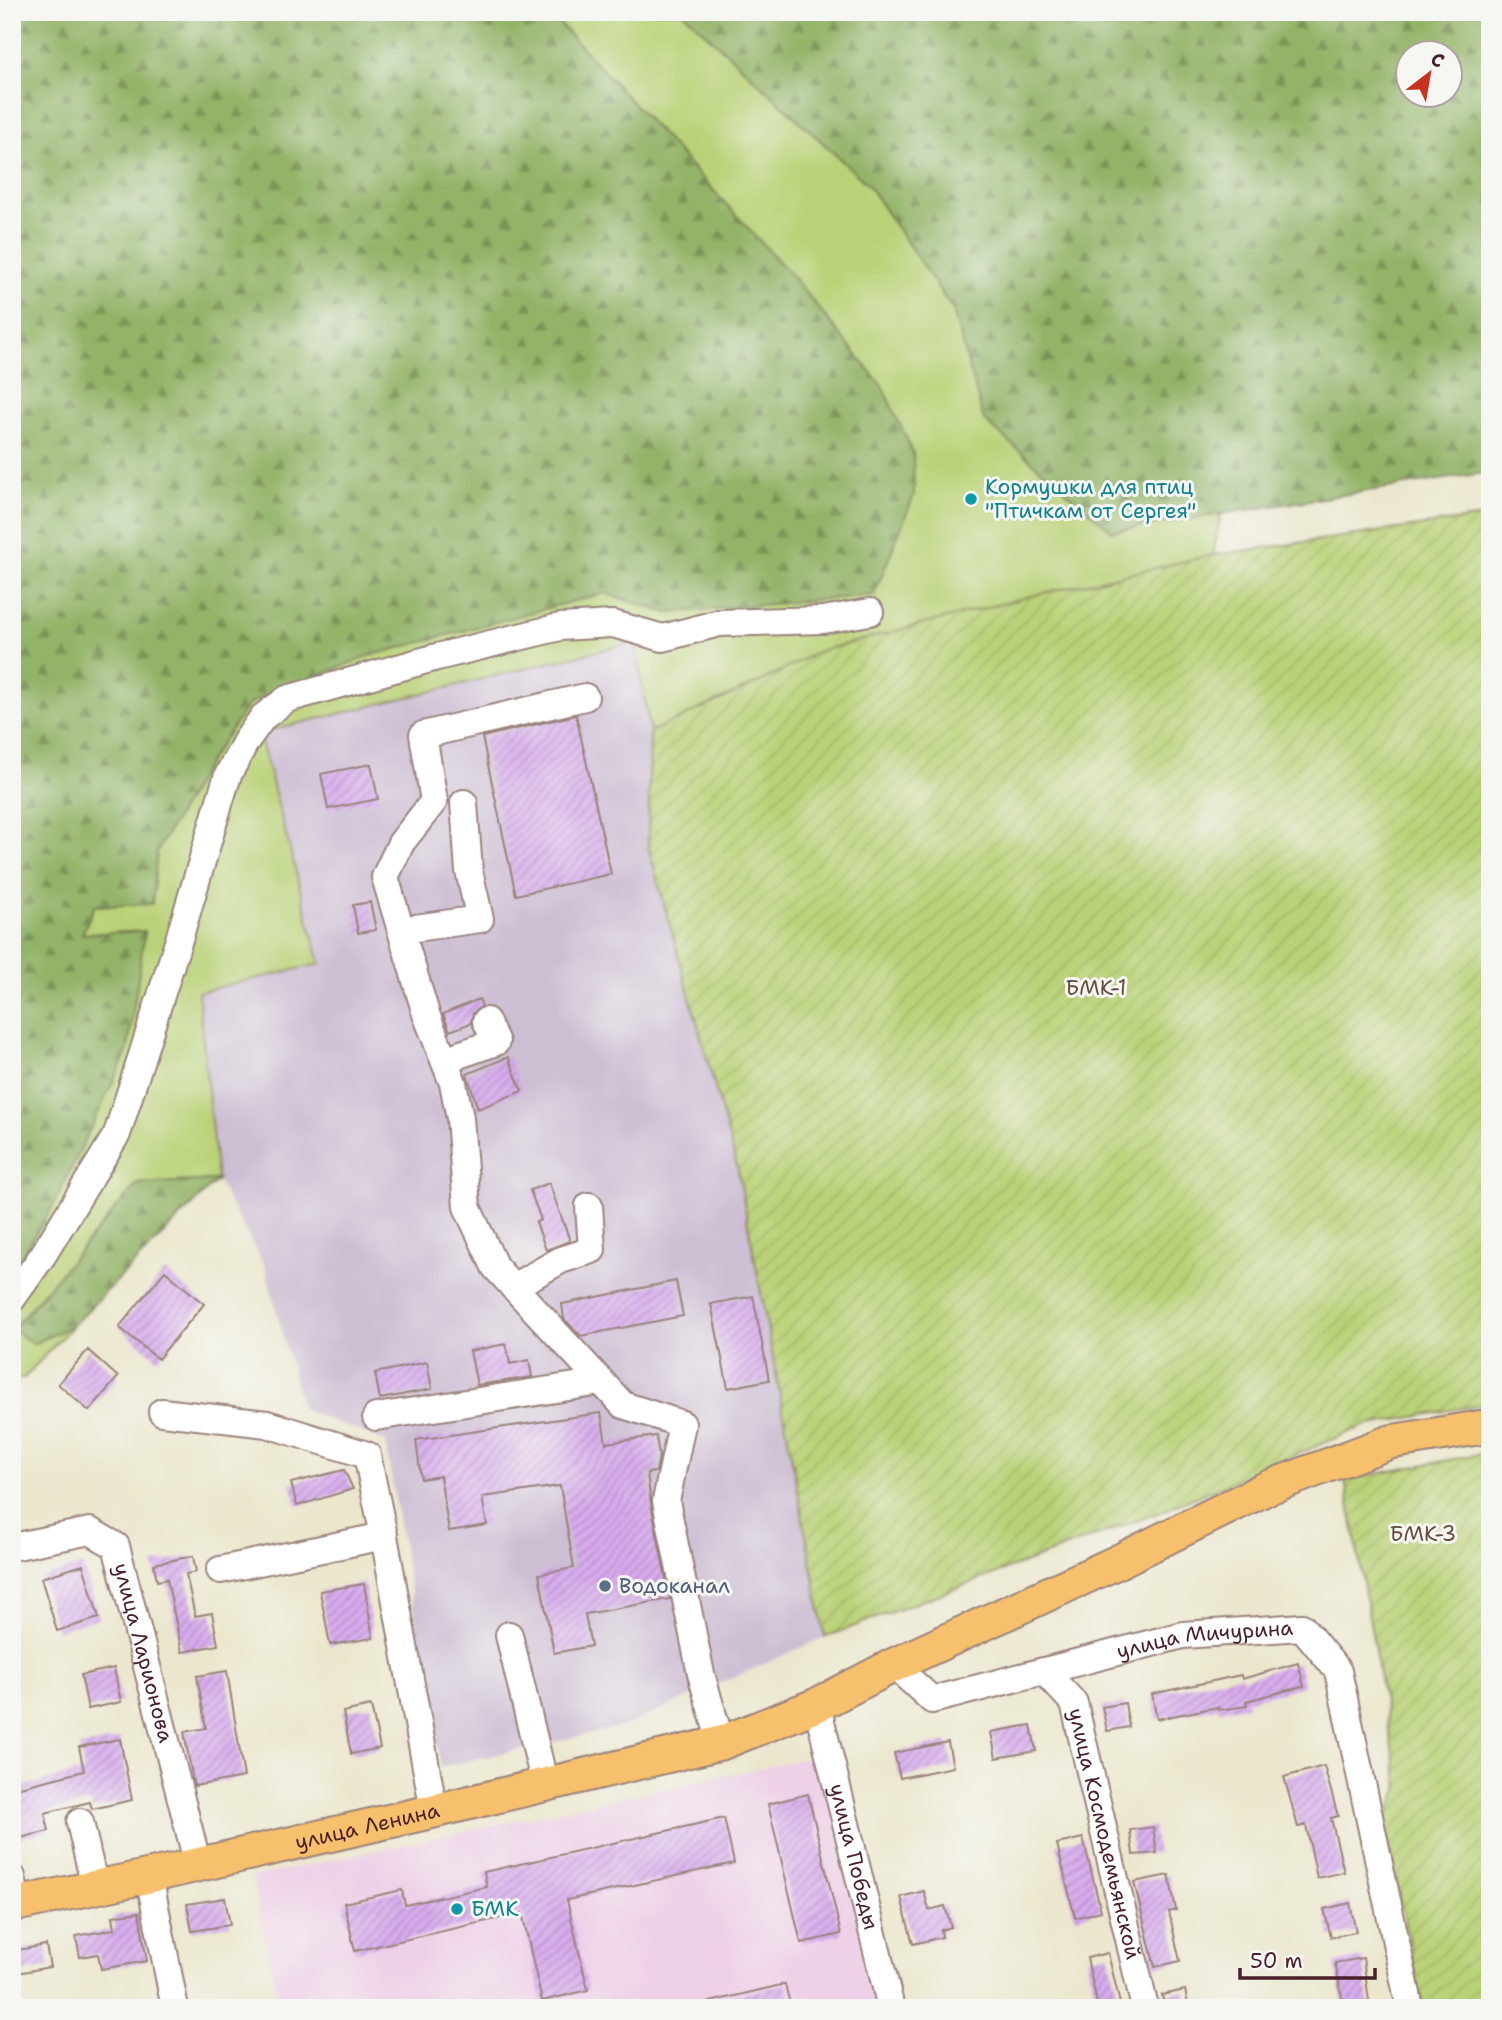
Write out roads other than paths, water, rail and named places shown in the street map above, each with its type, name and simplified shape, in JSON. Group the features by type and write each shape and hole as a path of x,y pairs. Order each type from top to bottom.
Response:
{"main road":[{"name":"улица Ленина","path":"14,1895 95,1888 720,1743 817,1705 894,1665 1113,1564 1267,1488 1390,1442 1490,1426"}],"street":[{"path":"12,1299 43,1255 117,1134 224,786 246,741 263,717 287,699 437,657 560,627 613,624 663,638 719,623 823,620 870,612"},
{"path":"584,697 423,735 434,801 401,844 385,877 426,1014 453,1083 460,1118 467,1207 495,1267 622,1405 682,1424 666,1501 701,1674 720,1743"},
{"path":"401,930 480,919 469,871 464,803"},
{"path":"444,1060 496,1042 486,1021"},
{"path":"513,1287 561,1261 592,1250 589,1206"},
{"path":"376,1417 601,1382"},
{"path":"162,1412 267,1424 366,1455 384,1536 434,1811"},
{"name":"улица Ларионова","path":"12,1547 90,1531 116,1546 198,1865"},
{"path":"220,1570 384,1536"},
{"name":"улица Мичурина","path":"894,1665 932,1700 1183,1635 1302,1627 1338,1671 1410,2008"},
{"path":"509,1635 545,1785"},
{"name":"улица Космодемьянской","path":"1044,1671 1074,1703 1145,2008"},
{"name":"улица Победы","path":"817,1705 891,2008"},
{"path":"80,1822 95,1888"},
{"path":"149,1876 175,2008"}],"place":[{"name":"Кормушки для птиц \"Птичкам от Сергея\"","path":"971,499"},
{"name":"Водоканал","path":"605,1586"},
{"name":"БМК","path":"457,1909"}],"park label":[{"name":"БМК-1","path":"1096,988"},
{"name":"БМК-3","path":"1423,1534"}]}
